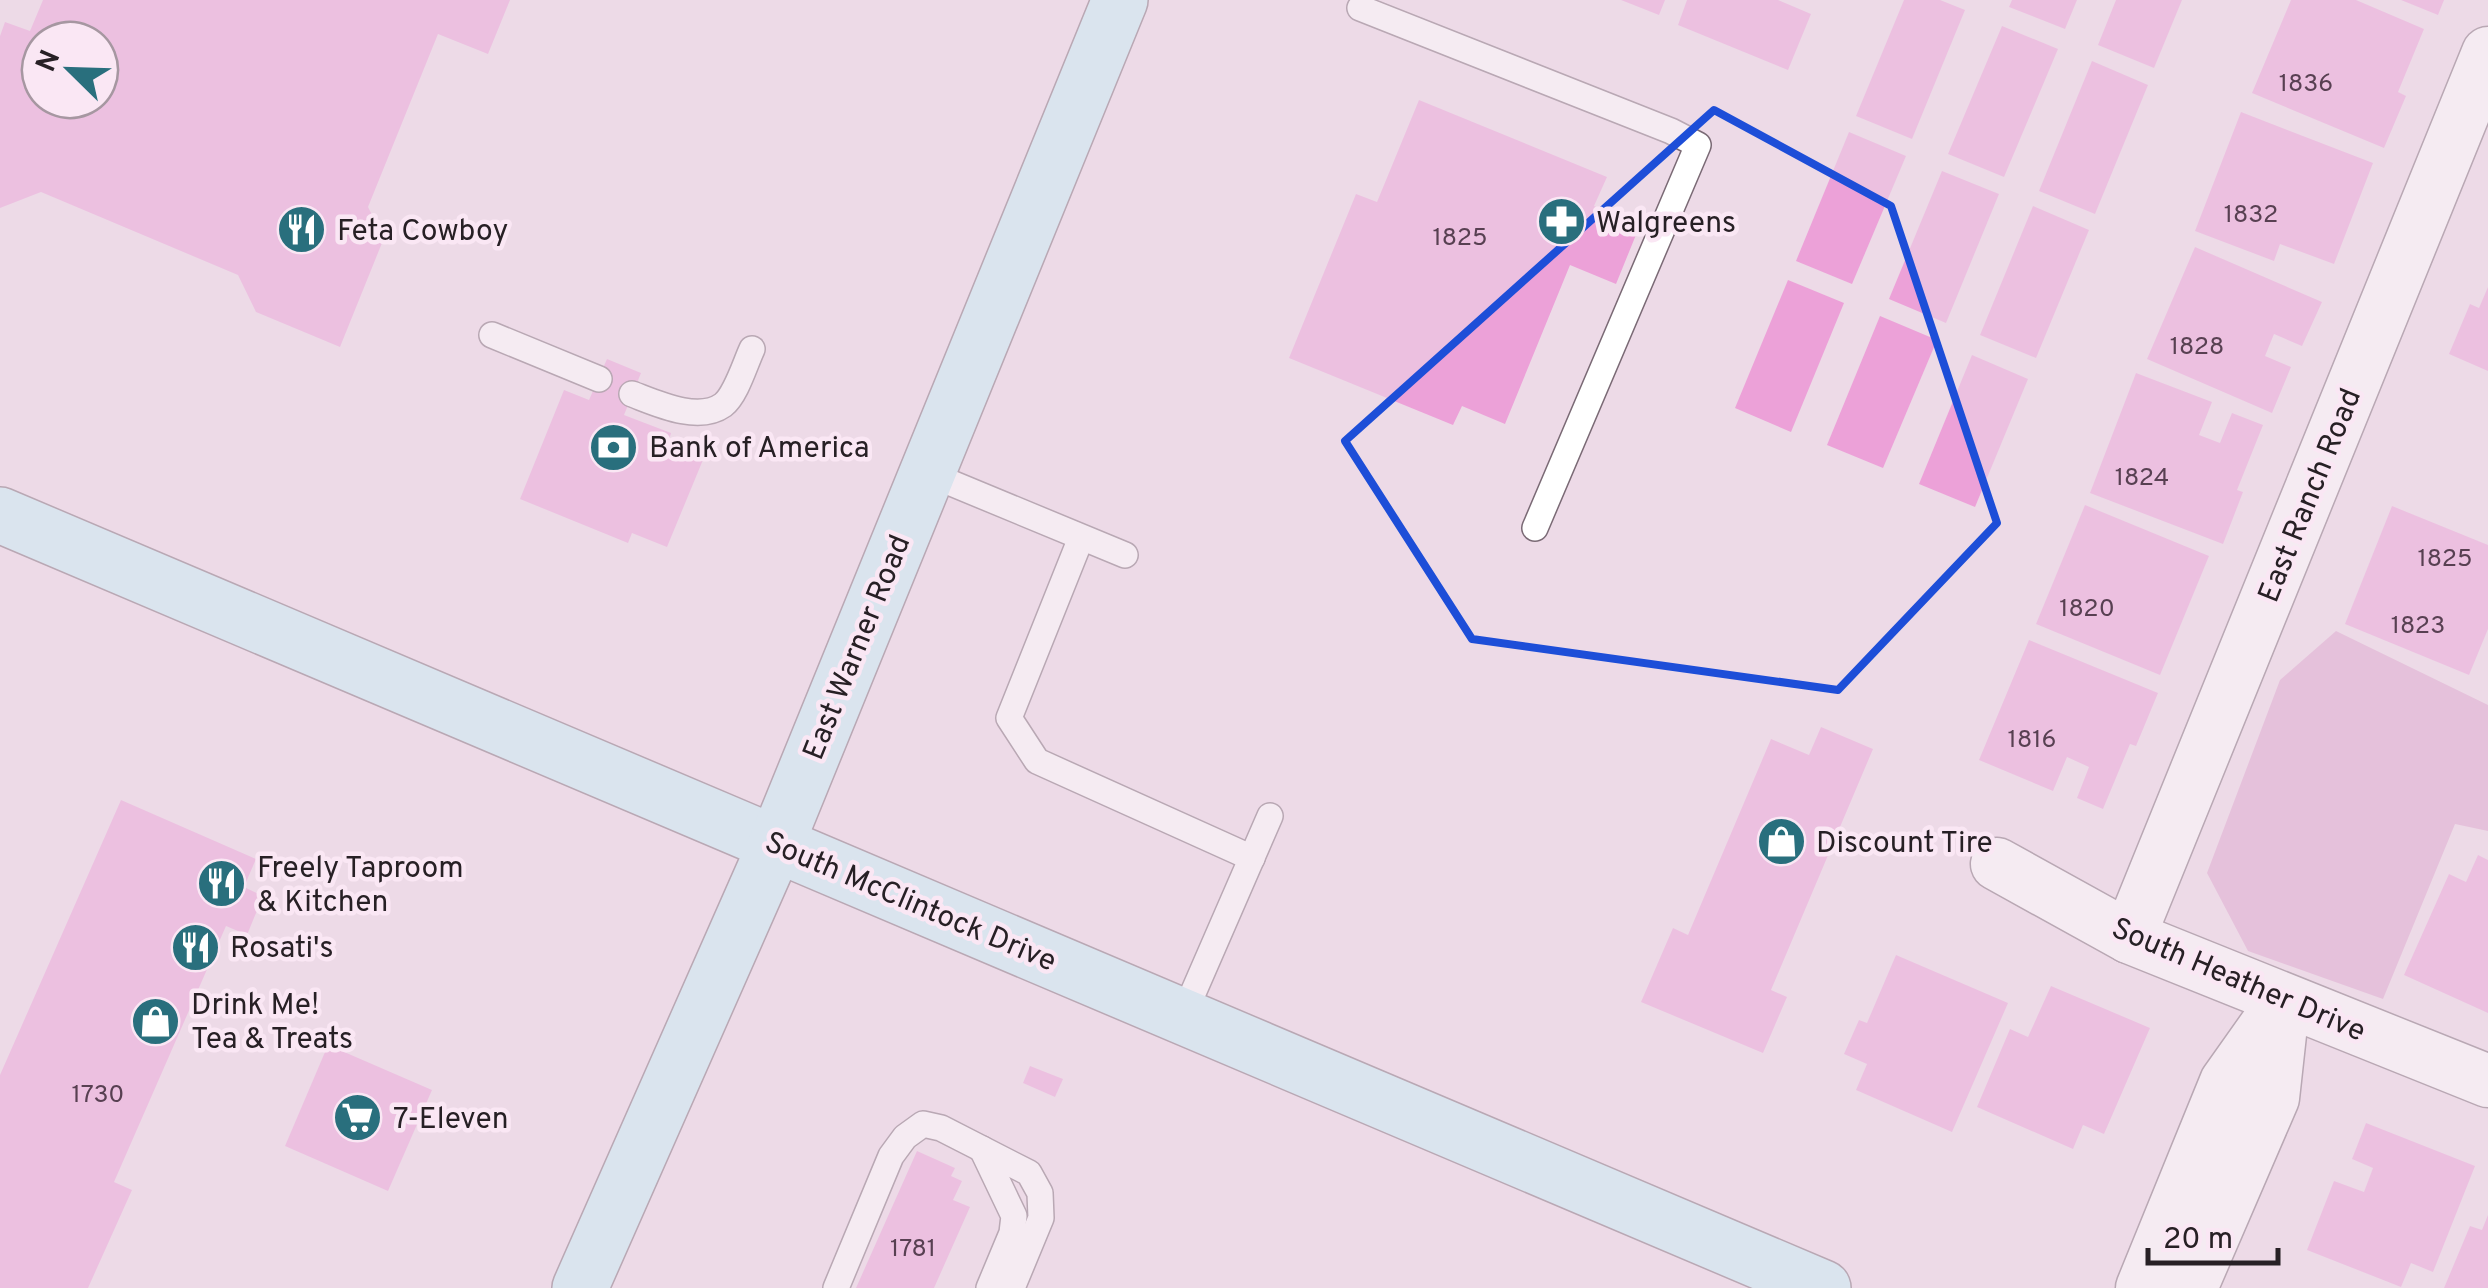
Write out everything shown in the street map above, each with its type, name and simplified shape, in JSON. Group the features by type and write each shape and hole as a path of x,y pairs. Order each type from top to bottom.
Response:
{"main road":[{"name":"East Warner Road","path":"580,1288 776,844 1120,0"},
{"name":"South McClintock Drive","path":"0,515 1823,1288"}],"street":[{"name":"East Ranch Road","path":"2129,937 2488,52"},
{"name":"South Heather Drive","path":"1997,864 2129,937 2488,1081"},
{"path":"2142,1288 2226,1082 2284,1000"},
{"path":"2191,1288 2273,1098 2284,1000"}],"lane":[{"path":"1360,8 1671,131 1698,146 1535,528"},
{"path":"492,335 599,379"},
{"path":"632,394 674,410 698,412 722,406 736,388 752,349"},
{"path":"927,472 1125,555"},
{"path":"1081,538 1010,718 1037,761 1252,858"},
{"path":"1183,1016 1270,816"},
{"path":"836,1288 891,1156 923,1124 941,1128 1029,1173 1040,1192 1040,1218 1012,1288"},
{"path":"982,1149 1014,1216 1012,1232 989,1288"}],"highlighted area":[{"path":"1714,110 1891,206 1997,523 1838,690 1472,639 1345,441"}],"shaded area":[{"path":"2336,631 2488,705 2488,831 2455,824 2383,999 2248,951 2207,873 2280,680"}],"building":[{"path":"43,0 510,0 488,54 438,34 368,207 384,238 340,347 256,312 238,275 41,192 0,208 0,36 5,22 20,27 20,120 120,120 120,20 35,20"},
{"path":"1621,0 1665,0 1659,15"},
{"path":"1687,0 1778,0 1811,14 1788,70 1678,25"},
{"path":"1904,0 1940,0 1965,10 1912,139 1856,116"},
{"path":"2012,0 2077,0 2065,29 2009,7"},
{"path":"2116,0 2182,0 2154,68 2098,45"},
{"path":"2291,0 2356,0 2424,29 2398,92 2406,96 2384,148 2252,93"},
{"path":"2401,0 2444,0 2438,15"},
{"path":"2002,26 2058,49 2004,177 1948,154"},
{"path":"2092,61 2148,85 2095,214 2039,191"},
{"name":"Walgreens","path":"1419,100 1607,177 1594,206 1640,225 1616,284 1570,265 1505,424 1462,406 1453,425 1289,358 1356,194 1377,202"},
{"path":"2241,112 2373,163 2334,264 2280,244 2274,261 2195,231"},
{"path":"1849,132 1906,156 1852,284 1796,261"},
{"path":"1942,171 1999,194 1946,323 1889,299"},
{"path":"2033,206 2089,230 2036,358 1980,335"},
{"path":"2195,247 2322,302 2302,346 2274,334 2265,356 2291,367 2272,413 2147,359"},
{"path":"1788,280 1844,303 1791,432 1735,408"},
{"path":"2488,287 2488,371 2449,354 2470,304 2479,308"},
{"path":"1880,316 1937,340 1883,468 1827,445"},
{"path":"1972,355 2028,379 1975,507 1919,484"},
{"name":"Bank of America","path":"607,359 641,373 624,415 671,433 669,440 705,455 667,547 632,533 628,543 520,499 564,390 589,400"},
{"path":"2136,373 2212,402 2199,435 2220,443 2232,413 2263,425 2237,490 2243,492 2223,544 2090,493"},
{"path":"2085,505 2209,556 2160,675 2036,624"},
{"path":"2392,506 2488,545 2488,629 2469,675 2345,624"},
{"path":"2029,640 2158,693 2136,746 2130,744 2103,809 2077,798 2089,767 2067,757 2053,791 1979,760"},
{"name":"Discount Tire","path":"1821,727 1873,749 1771,990 1787,997 1763,1053 1641,1002 1673,928 1688,935 1771,739 1809,755"},
{"path":"121,800 256,859 244,887 263,896 247,935 226,926 114,1182 132,1190 88,1288 0,1288 0,1075"},
{"path":"2478,855 2488,860 2488,1013 2404,975 2449,874 2466,882"},
{"path":"1896,955 2008,1003 1952,1132 1856,1090 1867,1064 1844,1054 1859,1020 1867,1023"},
{"path":"2051,986 2150,1028 2104,1134 2083,1125 2073,1149 1977,1107 2010,1029 2028,1037"},
{"name":"7-Eleven","path":"328,1045 432,1090 388,1191 285,1146"},
{"path":"1030,1066 1063,1079 1055,1097 1023,1083"},
{"path":"2366,1123 2475,1166 2433,1272 2411,1263 2401,1287 2307,1250 2334,1181 2364,1192 2373,1168 2352,1159"},
{"path":"917,1151 955,1168 951,1176 962,1181 953,1200 970,1207 934,1288 856,1288"},
{"path":"2488,1215 2488,1288 2444,1288 2470,1226 2482,1230"}],"place":[{"name":"Walgreens","path":"1561,222"},
{"name":"Feta Cowboy","path":"302,230"},
{"name":"Bank of America","path":"614,447"},
{"name":"Discount Tire","path":"1781,842"},
{"name":"Freely Taproom & Kitchen","path":"222,884"},
{"name":"Rosati's","path":"195,947"},
{"name":"Drink Me! Tea & Treats","path":"156,1021"},
{"name":"7-Eleven","path":"358,1118"}]}
